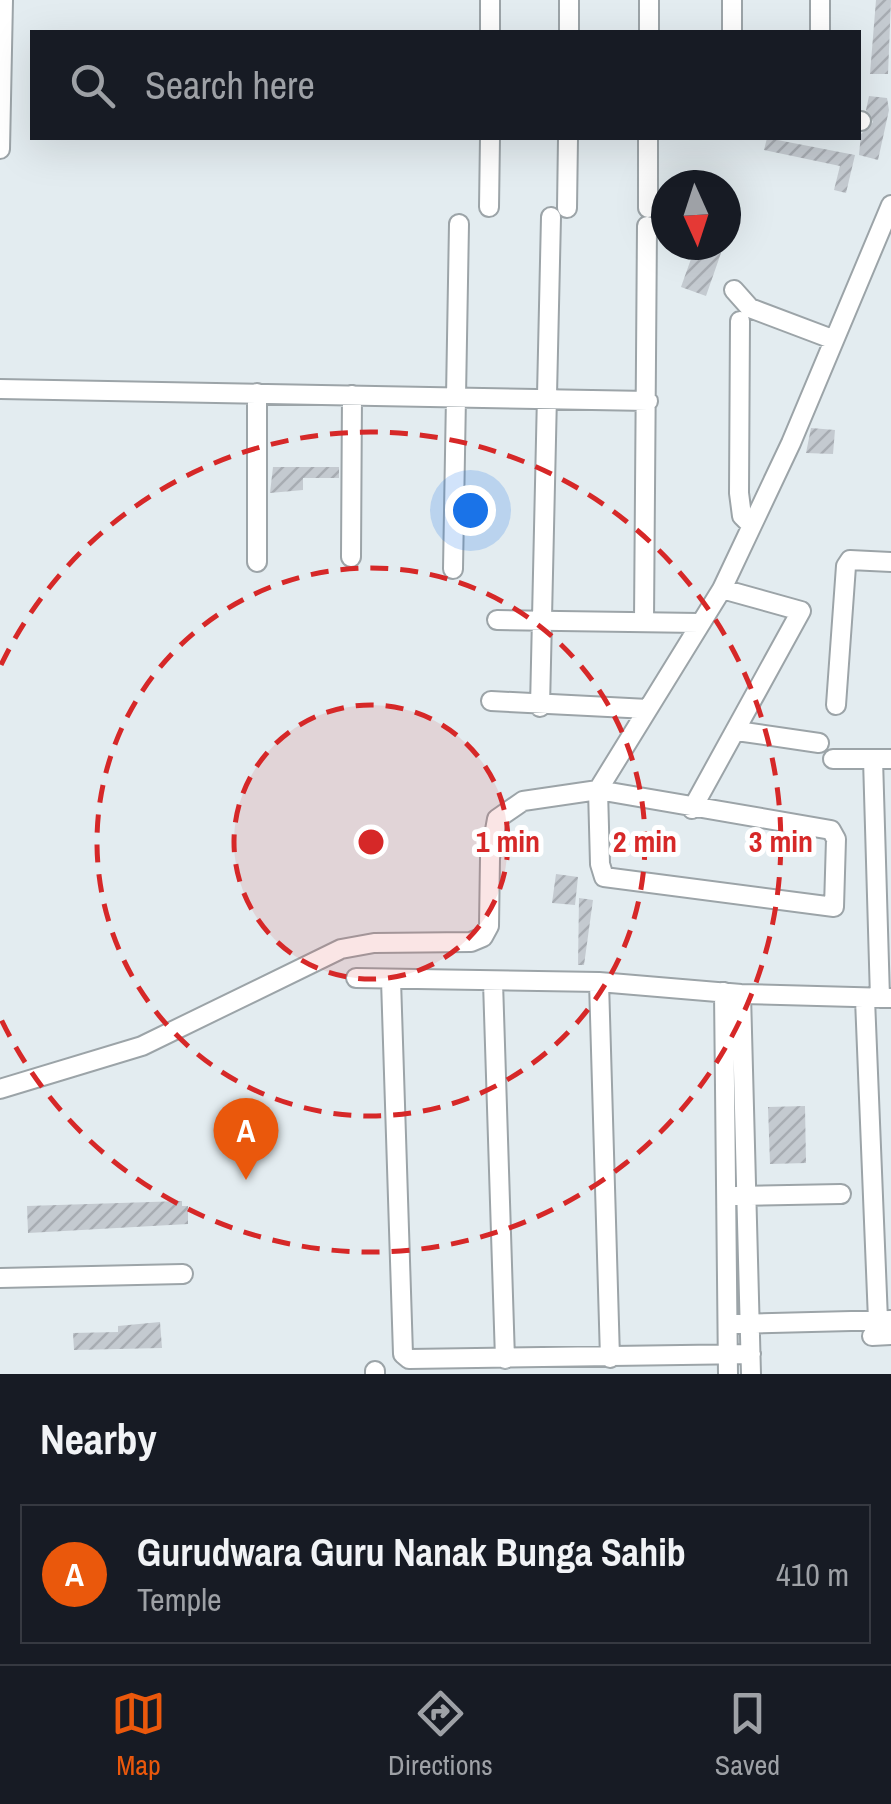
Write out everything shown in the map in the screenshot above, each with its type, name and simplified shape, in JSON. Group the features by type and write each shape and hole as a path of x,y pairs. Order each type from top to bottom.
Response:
{"street":[{"path":"0,149 3,0"},
{"path":"490,0 490,30"},
{"path":"569,0 569,30"},
{"path":"649,0 649,30"},
{"path":"732,0 732,30"},
{"path":"820,0 820,30"},
{"path":"489,207 490,140"},
{"path":"540,706 545,620 545,397 568,140"},
{"path":"644,622 648,140"},
{"path":"0,1089 142,1046 341,950 374,943 471,942 483,938 489,926 490,858 497,819 523,801 598,790 831,830 836,839 834,907 604,877 600,864 598,790 722,588 891,206"},
{"path":"453,570 459,224"},
{"path":"734,290 750,308 832,339"},
{"path":"740,321 739,493 742,516 751,525"},
{"path":"0,389 648,401"},
{"path":"257,393 257,562"},
{"path":"350,557 352,395"},
{"path":"836,705 846,566 850,560 891,562"},
{"path":"692,809 801,611 722,588"},
{"path":"496,620 698,622"},
{"path":"491,701 648,709"},
{"path":"737,732 819,744"},
{"path":"726,1324 883,1328 879,998 882,759 833,759"},
{"path":"356,978 600,982 732,993 879,998"},
{"path":"391,980 402,1352 409,1359 751,1354"},
{"path":"493,982 506,1359"},
{"path":"600,982 610,1358"},
{"path":"732,993 746,1196 752,1374"},
{"path":"728,1374 725,1196 732,993"},
{"path":"725,1196 841,1194"},
{"path":"0,1278 183,1274"}],"building":[{"path":"876,0 891,0 888,74 870,74"},
{"path":"869,96 887,98 889,110 878,160 859,155 861,134 873,122 866,110"},
{"path":"766,140 777,140 855,155 846,193 834,190 840,166 764,150"},
{"path":"691,260 719,260 706,296 681,287"},
{"path":"811,428 835,430 833,454 806,453"},
{"path":"273,467 339,467 339,478 303,478 303,490 270,493"},
{"path":"556,874 578,877 575,905 552,903"},
{"path":"579,898 593,900 584,965 578,965"},
{"path":"805,1106 806,1163 770,1164 768,1107"},
{"path":"182,1201 182,1206 188,1206 188,1224 28,1233 27,1206"},
{"path":"160,1322 162,1348 74,1350 73,1333 118,1332 118,1326"}],"place":[{"name":"Gurudwara Guru Nanak Bunga Sahib","path":"246,1180"}]}
